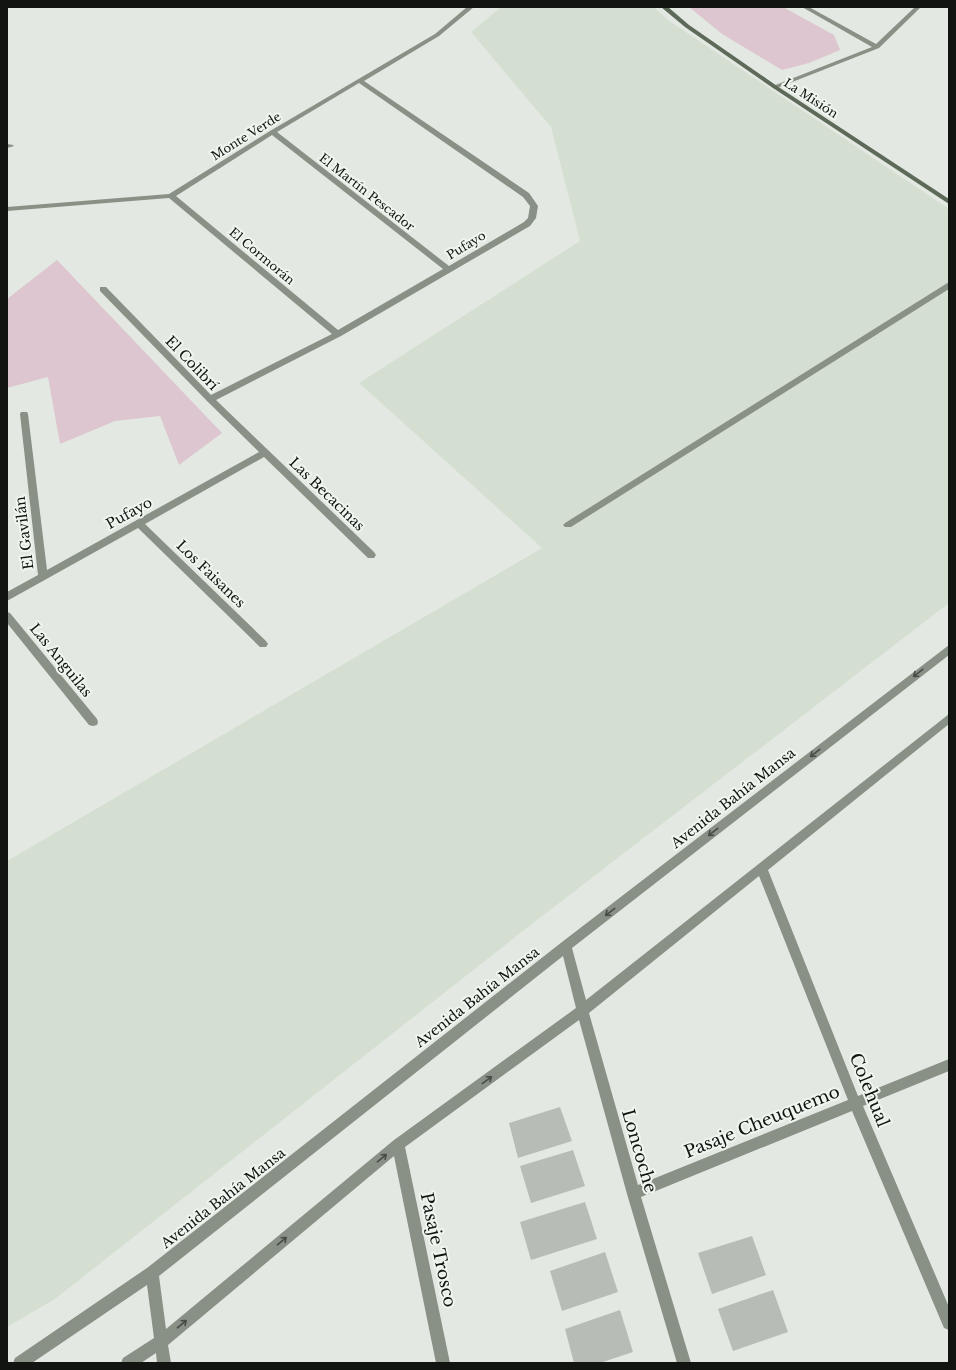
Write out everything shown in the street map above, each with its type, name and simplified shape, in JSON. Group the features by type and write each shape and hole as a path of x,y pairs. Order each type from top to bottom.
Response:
{"street":[{"name":"Monte Verde","path":"7,209 171,196 272,132 437,35 471,7"},
{"name":"La Misión","path":"664,7 687,26 776,88 949,202"},
{"path":"805,7 877,47"},
{"path":"776,88 877,47 918,7"},
{"name":"Pufayo","path":"210,399 338,334 527,224 532,218 534,206 526,195 359,80"},
{"name":"El Martín Pescador","path":"272,132 449,270"},
{"name":"El Cormorán","path":"171,196 338,334"},
{"path":"568,525 949,285"},
{"name":"El Colibrí","path":"103,289 264,453"},
{"name":"El Gavilán","path":"24,414 43,576"},
{"name":"Pufayo","path":"7,597 140,524 264,453"},
{"name":"Las Becacinas","path":"264,453 371,555"},
{"name":"Los Faisanes","path":"140,524 263,644"},
{"name":"Las Anguilas","path":"7,616 93,722"},
{"name":"Avenida Bahía Mansa","path":"20,1363 152,1273 566,946 949,649"},
{"path":"128,1363 162,1341 398,1144 582,1011 762,869 949,718"},
{"name":"Colehual","path":"762,869 855,1103 949,1323"},
{"name":"Loncoche","path":"566,946 582,1011 633,1194 684,1363"},
{"name":"Pasaje Cheuquemo","path":"633,1194 949,1065"},
{"name":"Pasaje Trosco","path":"398,1144 443,1363"},
{"path":"152,1273 164,1363"}],"shaded area":[{"path":"501,7 654,7 668,20 949,209 949,603 528,927 55,1299 7,1327 7,861 542,548 359,383 580,241 551,127 471,32"},
{"path":"689,7 783,7 834,35 840,50 809,63 782,70 722,34"},
{"path":"57,260 222,433 179,465 160,416 115,421 60,444 48,377 7,388 7,299"}],"building":[{"path":"560,1107 572,1141 518,1158 509,1123"},
{"path":"573,1150 585,1186 531,1203 520,1166"},
{"path":"585,1202 597,1239 531,1260 520,1222"},
{"path":"752,1236 766,1275 712,1294 698,1253"},
{"path":"605,1252 618,1292 562,1311 550,1271"},
{"path":"773,1290 788,1332 733,1351 718,1309"},
{"path":"620,1310 633,1352 600,1363 574,1363 565,1329"}]}
